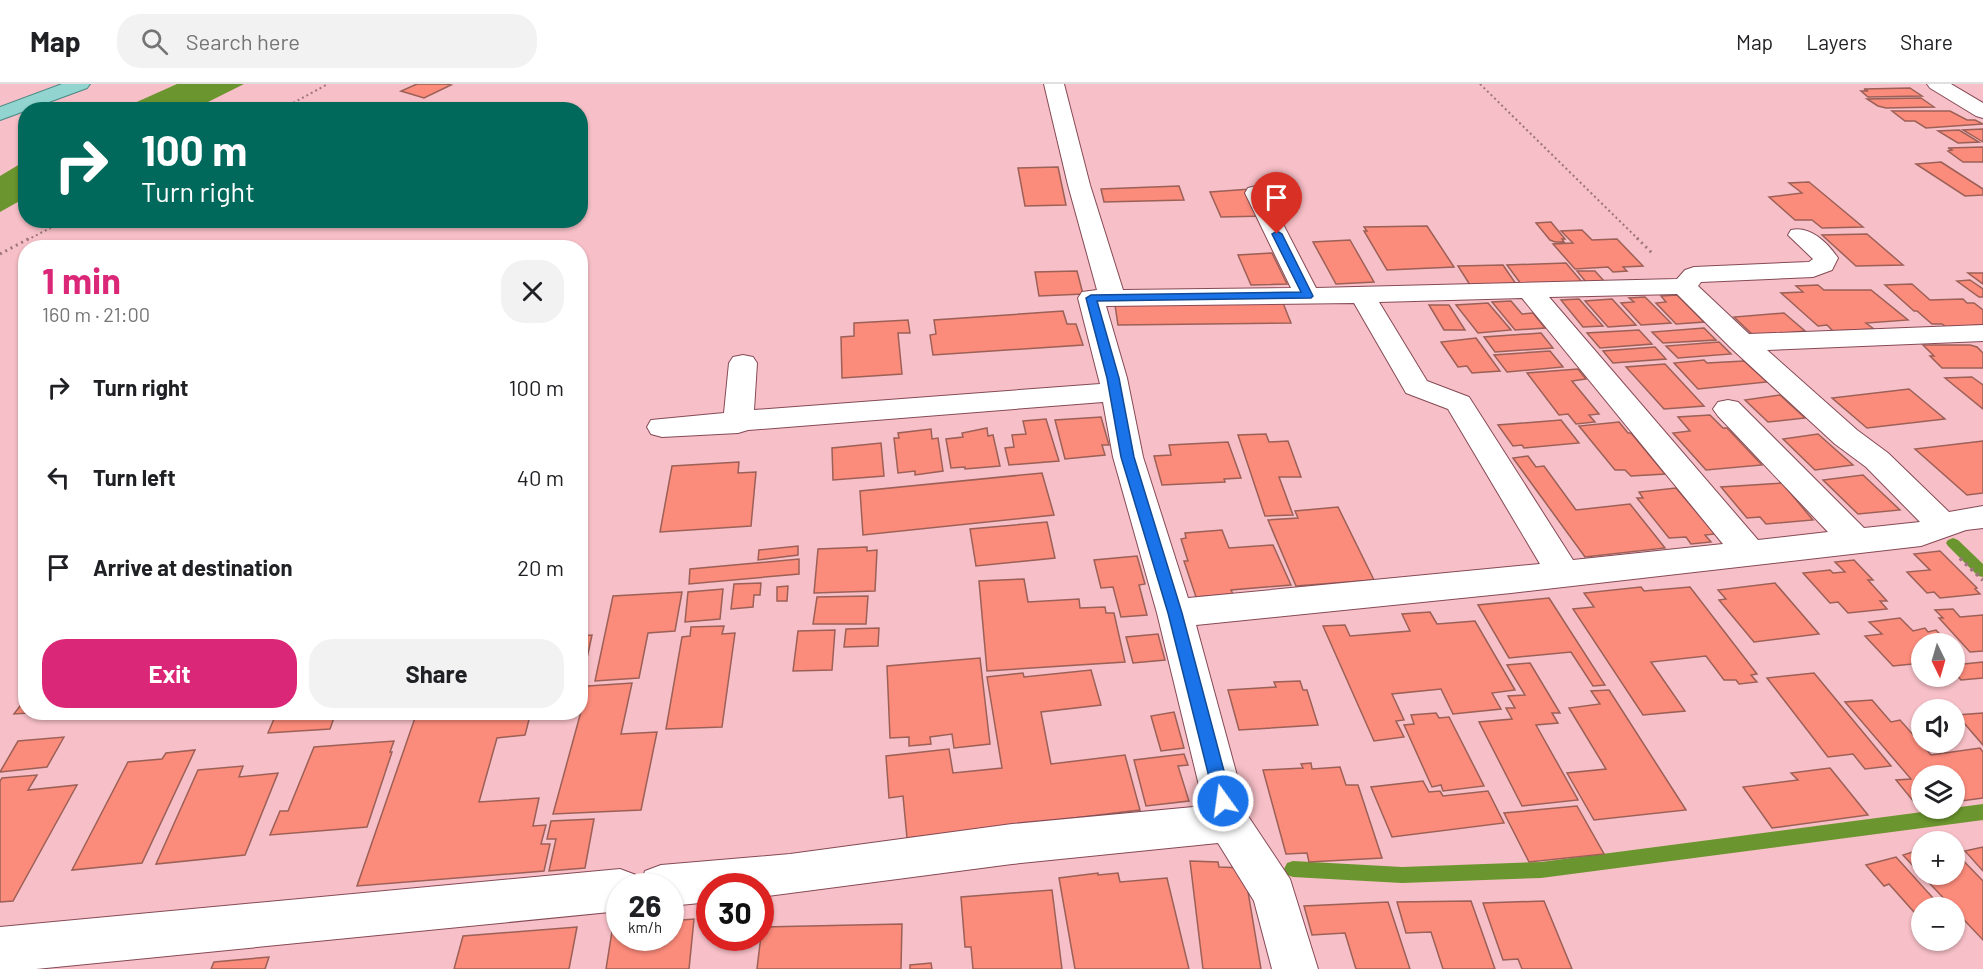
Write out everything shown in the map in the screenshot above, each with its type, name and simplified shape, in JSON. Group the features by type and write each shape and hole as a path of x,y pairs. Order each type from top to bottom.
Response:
{"main road":[{"path":"32,102 80,84"},
{"path":"0,114 18,107"}],"street":[{"path":"1054,84 1079,185 1112,298"},
{"path":"1937,84 1983,112"},
{"path":"1256,193 1308,296"},
{"path":"1295,969 1274,894 1229,823 1175,613 1128,457 1113,378 1091,298 1362,295 1684,286 1694,275 1813,269 1823,265 1826,258 1800,235"},
{"path":"1684,286 1846,437 1877,460 1944,526"},
{"path":"1530,291 1749,552"},
{"path":"1362,295 1416,387 1458,403 1564,574"},
{"path":"1743,343 1983,333"},
{"path":"738,423 743,363"},
{"path":"662,427 738,423 1114,392"},
{"path":"1728,409 1856,541"},
{"path":"1175,613 1564,574 1921,534 1963,519 1983,517"},
{"path":"684,884 790,874 1012,844 1229,823"},
{"path":"0,950 606,891"}],"path":[{"path":"295,102 328,84"},
{"path":"1480,84 1684,286"},
{"path":"27,240 50,228"},
{"path":"0,254 18,245"}],"shaded area":[{"path":"177,84 244,84 208,102 137,102"},
{"path":"18,165 18,202 0,212 0,176"}],"building":[{"path":"417,84 451,85 424,98 401,91"},
{"path":"1910,88 1922,96 1868,97 1861,91 1868,91 1864,89"},
{"path":"1921,98 1934,107 1886,108 1867,99"},
{"path":"1892,111 1950,111 1967,120 1975,120 1983,124 1926,128 1915,121 1905,121"},
{"path":"1983,129 1983,142 1963,130"},
{"path":"1959,130 1979,142 1958,143 1938,131"},
{"path":"1983,147 1983,162 1963,162 1948,151 1952,150 1948,148"},
{"path":"1941,162 1983,189 1983,195 1965,196 1916,164"},
{"path":"1058,167 1066,205 1025,206 1018,168"},
{"path":"1809,182 1863,227 1822,228 1812,220 1795,220 1769,197 1802,193 1789,183"},
{"path":"1179,186 1184,200 1104,202 1101,189"},
{"path":"1251,189 1265,216 1221,217 1210,192"},
{"path":"1551,222 1565,239 1562,239 1564,242 1550,240 1536,223"},
{"path":"1427,226 1454,267 1387,270 1364,231 1367,231 1364,227"},
{"path":"1582,230 1592,240 1617,239 1643,266 1623,267 1627,271 1613,272 1608,267 1575,269 1553,244 1573,243 1561,231"},
{"path":"1867,234 1903,265 1856,266 1822,235"},
{"path":"1350,240 1374,282 1336,284 1313,242"},
{"path":"1272,253 1287,284 1251,285 1238,255"},
{"path":"1566,263 1582,282 1521,284 1507,265"},
{"path":"1503,265 1516,284 1470,285 1458,266"},
{"path":"1077,271 1083,294 1039,296 1035,272"},
{"path":"1577,271 1595,271 1604,281 1586,282"},
{"path":"1968,273 1983,273 1983,284"},
{"path":"1970,280 1983,289 1983,297 1979,297 1957,281"},
{"path":"1912,284 1930,300 1963,299 1967,303 1974,303 1983,310 1983,325 1946,327 1942,324 1932,324 1885,285"},
{"path":"1818,285 1824,290 1871,290 1908,320 1866,323 1874,329 1833,331 1827,325 1818,326 1781,293 1803,292 1796,286"},
{"path":"1677,295 1704,322 1676,324 1656,303 1666,302 1661,296"},
{"path":"1645,297 1671,323 1641,325 1621,303 1634,302 1629,298"},
{"path":"1579,299 1603,326 1583,327 1561,300"},
{"path":"1612,299 1636,325 1608,327 1585,301"},
{"path":"1511,301 1522,314 1533,313 1545,328 1515,330 1492,302"},
{"path":"1283,303 1291,323 1118,325 1115,305"},
{"path":"1488,303 1511,330 1478,333 1456,305"},
{"path":"1429,305 1449,305 1465,330 1444,330"},
{"path":"1063,311 1067,324 1076,324 1083,345 933,355 930,335 936,334 934,320"},
{"path":"1784,313 1805,331 1754,336 1734,317"},
{"path":"908,320 910,333 898,333 902,374 842,378 841,337 854,336 854,323"},
{"path":"1704,328 1716,340 1663,343 1652,332"},
{"path":"1639,330 1652,344 1600,348 1587,333"},
{"path":"1541,333 1553,348 1495,352 1484,337"},
{"path":"1476,338 1500,371 1472,373 1467,366 1458,367 1441,342"},
{"path":"1719,342 1731,354 1678,358 1666,346"},
{"path":"1923,345 1977,347 1983,353 1983,368 1942,368"},
{"path":"1655,347 1666,359 1613,363 1603,351"},
{"path":"1550,351 1563,367 1507,372 1494,355"},
{"path":"1704,360 1707,363 1744,361 1767,382 1698,389 1674,363"},
{"path":"1665,364 1704,406 1664,409 1626,367"},
{"path":"1578,369 1586,379 1572,381 1599,414 1589,415 1595,422 1576,424 1568,414 1559,415 1527,373"},
{"path":"1972,377 1983,385 1983,409 1945,378"},
{"path":"1909,389 1945,419 1867,428 1832,398"},
{"path":"1780,395 1805,418 1768,422 1745,400"},
{"path":"1710,415 1723,428 1727,428 1762,465 1706,470 1673,433 1690,431 1678,417"},
{"path":"1101,417 1109,445 1102,445 1105,455 1065,459 1055,420"},
{"path":"1046,419 1059,461 1009,465 1005,448 1014,447 1012,435 1026,434 1023,421"},
{"path":"1561,420 1579,443 1524,448 1522,445 1513,446 1498,425"},
{"path":"1619,422 1665,474 1631,476 1625,470 1615,470 1579,426"},
{"path":"987,428 988,436 993,435 1000,466 951,468 946,439 963,437 962,433"},
{"path":"931,429 932,439 938,438 943,471 915,475 915,471 898,473 894,438 899,438 898,433"},
{"path":"1266,434 1269,442 1288,441 1301,477 1279,477 1293,515 1265,516 1238,435"},
{"path":"1818,434 1853,465 1815,470 1783,439"},
{"path":"1983,441 1983,493 1967,495 1915,449"},
{"path":"1228,442 1241,478 1224,479 1225,482 1162,485 1154,456 1171,455 1169,445"},
{"path":"881,443 884,476 833,480 832,448"},
{"path":"1528,456 1536,467 1544,466 1576,510 1630,504 1665,548 1585,557 1513,458"},
{"path":"739,462 738,473 756,472 751,526 660,532 672,466"},
{"path":"1042,473 1054,515 863,535 860,491"},
{"path":"1863,475 1900,510 1858,514 1823,480"},
{"path":"1782,483 1813,520 1766,524 1760,517 1747,518 1721,487"},
{"path":"1676,488 1715,534 1705,535 1711,542 1691,544 1686,537 1669,538 1637,498 1643,498 1639,492"},
{"path":"1338,507 1374,580 1296,586 1268,520 1298,518 1295,511"},
{"path":"1047,522 1055,558 976,566 970,529"},
{"path":"1222,530 1229,548 1273,545 1291,585 1231,590 1233,594 1196,597 1184,561 1188,561 1181,539 1186,538 1185,533"},
{"path":"798,546 798,555 758,560 759,550"},
{"path":"867,547 867,551 877,550 875,591 814,593 818,549"},
{"path":"1940,551 1977,588 1975,589 1980,594 1940,598 1934,592 1927,593 1907,572 1930,570 1914,554"},
{"path":"1137,556 1145,584 1139,585 1147,615 1121,617 1113,587 1101,588 1094,560"},
{"path":"799,559 799,574 689,584 690,569"},
{"path":"1854,560 1873,580 1868,580 1887,601 1880,601 1887,609 1848,613 1838,602 1830,603 1803,573 1830,570 1833,573 1845,572 1835,562"},
{"path":"1024,579 1028,602 1079,599 1080,608 1105,607 1106,613 1114,613 1125,662 987,671 979,581"},
{"path":"761,583 760,595 754,595 753,607 731,609 734,584"},
{"path":"1775,583 1819,634 1754,642 1719,600 1726,599 1718,590"},
{"path":"788,586 787,601 777,601 777,587"},
{"path":"1641,587 1644,591 1690,587 1757,674 1751,675 1757,682 1739,684 1736,680 1724,680 1706,656 1651,662 1685,711 1643,715 1573,609 1594,607 1584,593"},
{"path":"723,589 720,619 685,622 688,592"},
{"path":"682,592 675,631 648,633 639,678 595,681 613,596"},
{"path":"868,596 866,624 813,624 817,597"},
{"path":"1549,598 1605,685 1593,686 1571,652 1509,658 1478,605"},
{"path":"1953,609 1960,617 1983,615 1983,651 1970,652 1965,647 1965,633 1953,633 1935,610"},
{"path":"1430,612 1437,624 1475,621 1515,690 1492,693 1501,709 1453,714 1441,689 1392,694 1404,720 1396,721 1404,737 1374,741 1323,626 1345,625 1350,636 1410,631 1402,614"},
{"path":"1900,618 1913,631 1925,628 1928,632 1936,630 1939,633 1911,633 1911,664 1893,666 1865,636 1882,634 1869,622"},
{"path":"724,626 722,634 735,633 722,727 666,729 682,637 690,636 691,627"},
{"path":"879,628 878,646 844,647 846,629"},
{"path":"835,630 832,670 793,671 798,631"},
{"path":"1158,634 1165,660 1133,663 1126,637"},
{"path":"588,635 592,635 588,654"},
{"path":"980,658 990,744 954,748 952,734 930,737 931,744 909,746 909,737 890,738 887,666"},
{"path":"1983,662 1983,678 1965,680 1965,664"},
{"path":"1530,663 1560,713 1552,713 1558,723 1536,725 1578,800 1522,806 1479,722 1512,719 1506,708 1515,708 1508,696 1525,695 1507,665"},
{"path":"1091,670 1101,705 1041,712 1051,764 1125,755 1140,810 907,838 903,796 889,798 886,756 949,749 953,773 1002,768 987,677 1023,673 1024,677"},
{"path":"1814,673 1891,766 1865,769 1853,754 1828,757 1767,678"},
{"path":"1300,681 1303,690 1307,690 1318,725 1239,730 1228,690 1276,687 1274,682"},
{"path":"632,683 621,734 657,732 641,810 553,814 579,720 588,720 588,686"},
{"path":"1609,690 1686,810 1594,820 1567,773 1606,769 1569,708 1600,704 1591,691"},
{"path":"1872,700 1891,722 1900,720 1911,732 1911,753 1929,753 1931,755 1965,753 1965,750 1980,748 1983,752 1983,798 1965,800 1965,765 1911,765 1911,779 1845,702"},
{"path":"1174,712 1184,748 1161,751 1151,716"},
{"path":"1436,713 1439,718 1449,717 1484,786 1443,791 1441,785 1432,787 1404,725 1414,724 1411,715"},
{"path":"1983,713 1983,745 1965,724 1965,714"},
{"path":"274,720 333,720 330,729 268,733"},
{"path":"414,720 529,720 525,735 497,738 479,802 539,798 533,826 546,825 541,844 550,844 544,871 357,886"},
{"path":"64,737 47,767 0,772 18,741"},
{"path":"394,741 367,827 270,835 280,811 288,811 314,747"},
{"path":"195,750 142,863 72,870 128,762 162,759 166,753"},
{"path":"1184,754 1188,765 1178,766 1189,801 1146,806 1134,760"},
{"path":"1311,763 1312,769 1340,767 1346,785 1358,785 1382,858 1309,862 1307,853 1286,854 1263,770 1303,768 1301,764"},
{"path":"243,766 239,777 278,773 245,855 156,864 198,770"},
{"path":"1830,768 1868,815 1772,828 1743,787 1798,780 1791,773"},
{"path":"37,775 28,790 77,785 13,901 0,902 0,781 2,778"},
{"path":"1911,779 1911,798 1896,780"},
{"path":"1423,781 1429,792 1440,791 1443,796 1488,791 1504,823 1392,837 1371,787"},
{"path":"1577,806 1604,854 1529,862 1504,813"},
{"path":"594,819 585,868 549,871 556,839 547,839 551,821"},
{"path":"1983,847 1983,871 1965,851"},
{"path":"1911,852 1911,864 1903,855"},
{"path":"1896,857 1911,874 1911,885 1921,885 1932,897 1911,897 1911,909 1889,884 1884,886 1866,865"},
{"path":"1190,861 1218,862 1219,867 1244,868 1261,969 1203,969"},
{"path":"1965,862 1983,881 1983,940 1965,921 1965,897 1943,897 1931,885 1965,885"},
{"path":"1098,873 1098,875 1118,873 1120,882 1167,878 1189,969 1075,969 1059,878"},
{"path":"1052,890 1062,969 973,969 971,947 965,947 961,897"},
{"path":"1471,901 1495,969 1443,969 1431,932 1406,933 1397,902"},
{"path":"1544,901 1572,969 1522,969 1518,959 1503,960 1483,903"},
{"path":"1388,902 1410,969 1356,969 1345,933 1312,935 1304,906"},
{"path":"694,919 689,969 606,969 609,951 684,951 684,920"},
{"path":"902,924 901,969 757,969 759,951 774,951 774,927"},
{"path":"577,927 569,969 454,969 463,936"},
{"path":"269,957 265,969 211,969 214,962"},
{"path":"931,963 932,969 910,969 910,965"}],"waterway":[{"path":"1953,543 1983,572"},
{"path":"1293,869 1402,875 1541,870 1983,812"}],"route":[{"path":"1223,801 1175,613 1128,457 1113,378 1091,298 1308,296 1277,234"}]}
